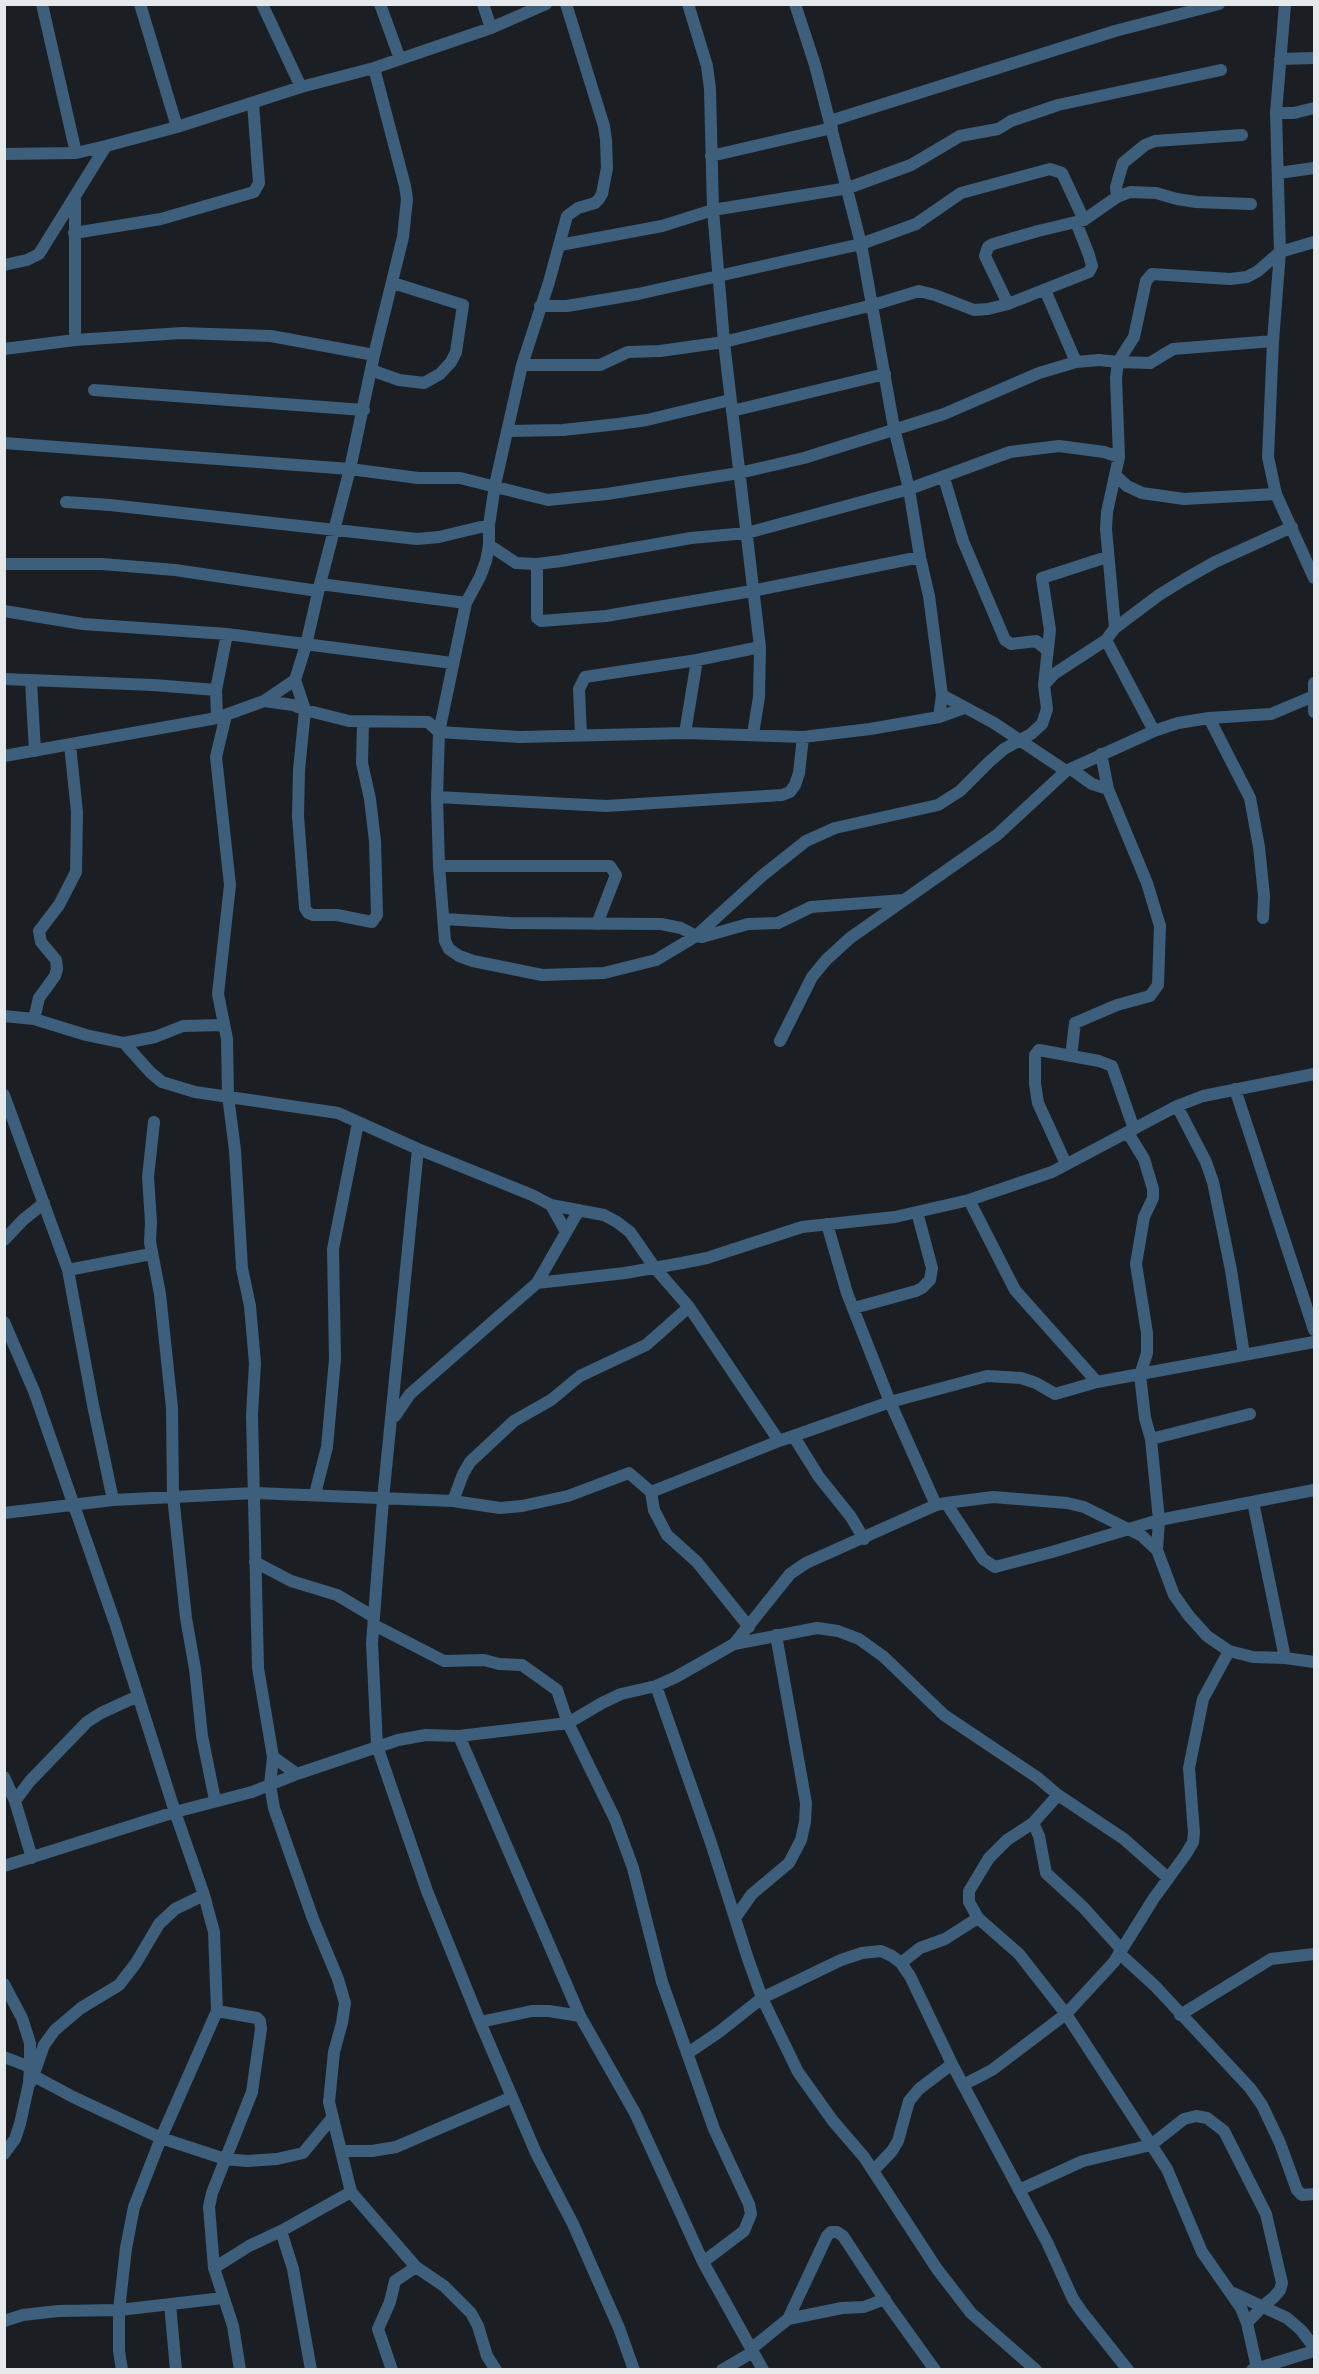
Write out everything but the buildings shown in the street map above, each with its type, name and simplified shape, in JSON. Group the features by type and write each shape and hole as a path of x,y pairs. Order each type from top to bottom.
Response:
{"street":[{"path":"42,4 76,153"},
{"path":"140,4 177,127"},
{"path":"262,4 301,87"},
{"path":"380,4 400,59"},
{"path":"483,4 491,28"},
{"path":"4,154 76,153 177,127 301,87 374,68 491,28 546,4"},
{"path":"566,4 604,126 607,168 603,194 595,203 578,208 567,216 522,365 495,485 489,525 489,545 480,577 466,603 452,663 439,732 437,797 439,866 445,941 449,949 473,962 542,975 604,973 631,968 656,960 696,936 763,875 806,841 835,828 938,805 960,791 1004,749 1021,742 1042,724 1047,709 1044,685 1050,630 1042,578 1107,557"},
{"path":"687,4 707,66 712,210 724,342 760,647 759,696 753,734"},
{"path":"795,4 831,124 861,244 894,428 909,489 936,639 942,695 939,717"},
{"path":"711,156 831,124 1115,31 1219,4"},
{"path":"1298,4 1285,7 1276,113 1280,252 1268,457 1276,494 1314,578"},
{"path":"1280,59 1314,58"},
{"path":"363,722 362,762 370,799 375,841 377,915 372,922 337,915 308,914 305,908 298,816 299,770 305,710 295,680 351,469 374,355 403,237 407,199 405,186 374,68"},
{"path":"560,245 662,226 712,210 848,188 911,165 960,136 998,129 1011,121 1058,105 1221,70"},
{"path":"74,233 161,219 254,192 259,183 253,103"},
{"path":"1276,113 1314,108"},
{"path":"1117,197 1116,187 1123,163 1145,145 1155,141 1242,135"},
{"path":"4,265 27,260 39,254 106,146"},
{"path":"1279,173 1314,168"},
{"path":"522,365 600,365 628,352 660,351 724,342 873,305 919,291 935,294 974,310 1008,304 1085,275 1092,266 1080,221 1062,173 1050,169 962,193 916,224 861,244 594,302 567,306 540,306"},
{"path":"1008,304 985,256 988,247 1080,221 1117,197 1131,192 1144,191 1196,202 1251,204"},
{"path":"75,199 75,340"},
{"path":"1115,628 1107,557 1107,512 1119,457 1116,378 1119,363 1134,337 1146,281 1152,274 1230,279 1247,277 1258,271 1280,252 1314,242"},
{"path":"371,370 399,380 424,383 440,374 451,362 456,352 463,305 393,283"},
{"path":"1045,290 1076,362"},
{"path":"4,349 75,340 182,333 271,336 374,355"},
{"path":"4,442 351,469 418,478 460,478 548,500 607,494 739,473 804,458 944,414 1039,373 1076,362 1099,360 1119,363 1150,363 1173,349 1273,341"},
{"path":"507,431 563,430 618,424 731,406 885,374"},
{"path":"94,390 364,410"},
{"path":"489,545 516,563 537,564 691,538 747,533 909,489 1010,452 1038,447 1080,447 1119,457"},
{"path":"1115,475 1127,486 1142,493 1184,499 1276,494"},
{"path":"944,478 963,541 1005,640 1011,645 1036,641 1047,650"},
{"path":"66,502 417,539 439,537 489,525"},
{"path":"1044,685 1066,665 1106,640 1115,628 1159,595 1215,562 1292,527"},
{"path":"537,564 537,618 541,621 606,616 752,591 920,557"},
{"path":"4,564 102,564 175,570 466,603"},
{"path":"4,611 83,624 227,634 452,663"},
{"path":"227,634 216,690 222,716 216,757 230,885 218,994 227,1040 228,1096 235,1150 242,1268 250,1306 255,1363 252,1415 258,1668 273,1757 270,1785 274,1808 312,1919 338,1979 345,2003 334,2052 329,2102 351,2192 416,2267 444,2286 471,2313 496,2370"},
{"path":"1106,640 1154,731"},
{"path":"581,735 579,689 585,677 697,660 760,647"},
{"path":"685,733 697,660"},
{"path":"4,679 216,690"},
{"path":"4,756 222,716 264,701 295,680"},
{"path":"31,681 34,751"},
{"path":"1314,682 1314,712"},
{"path":"942,695 994,723 1021,742 1092,784 1108,789"},
{"path":"780,1041 812,977 826,960 850,938 997,835 1068,770 1154,731 1178,723 1209,718 1271,714 1314,696"},
{"path":"264,701 293,705 335,718 363,722 428,723 439,732 520,737 685,733 803,736 870,729 939,717 964,708"},
{"path":"1209,718 1250,798 1259,847 1264,896 1263,918"},
{"path":"437,797 606,806 782,795 790,792 795,785 799,772 803,736"},
{"path":"34,1019 39,998 55,976 57,969 56,960 41,942 39,931 59,905 76,872 77,812 70,745"},
{"path":"1071,1056 1076,1023 1117,1005 1150,996 1158,985 1160,926 1147,883 1108,789 1101,754"},
{"path":"439,866 610,866 616,875 597,924"},
{"path":"444,919 510,923 661,924 681,928 696,936 710,936 731,927 778,923 811,907 904,900"},
{"path":"4,1017 34,1019 86,1035 124,1043 155,1037 183,1026 224,1025"},
{"path":"124,1043 162,1082 195,1092 323,1109 348,1116 358,1123 551,1205 604,1215 617,1222 630,1232 655,1268 689,1307 779,1442"},
{"path":"1066,1164 1038,1102 1035,1084 1035,1055 1039,1050 1099,1061 1115,1069 1131,1131 1144,1159 1153,1189 1153,1198 1144,1217 1136,1264 1147,1333 1146,1353 1140,1375 1145,1418 1151,1439 1159,1520 1157,1550"},
{"path":"537,1283 655,1268 707,1258 781,1232 827,1224 895,1217 969,1200 1034,1179 1177,1106 1203,1096 1314,1074"},
{"path":"1235,1089 1314,1330"},
{"path":"4,1095 68,1270 113,1500"},
{"path":"1177,1106 1206,1162 1213,1182 1244,1355"},
{"path":"154,1122 148,1178 151,1254 160,1294 172,1408 173,1496 202,1736 216,1800"},
{"path":"315,1494 327,1447 335,1359 333,1249 358,1123"},
{"path":"418,1149 383,1498 374,1621 373,1696 377,1746 427,1891 480,2022 536,2153 573,2224 619,2328 634,2370"},
{"path":"969,1200 1015,1290 1097,1382"},
{"path":"4,1240 44,1203"},
{"path":"551,1205 566,1232"},
{"path":"392,1423 398,1408 410,1394 537,1283 579,1210"},
{"path":"854,1308 916,1291 930,1280 932,1268 917,1212"},
{"path":"827,1224 843,1281 890,1402 941,1504 983,1559 995,1567 1159,1520 1314,1490"},
{"path":"68,1270 151,1254"},
{"path":"453,1501 470,1462 514,1421 550,1400 580,1376 646,1345 689,1307"},
{"path":"4,1322 34,1390 115,1623 214,1932 217,2011 161,2138 131,2220 119,2310 119,2350 122,2370"},
{"path":"651,1492 890,1402 987,1376 1021,1378 1036,1383 1055,1394 1097,1382 1314,1342"},
{"path":"1146,1353 1162,1371"},
{"path":"1151,1439 1250,1414"},
{"path":"794,1437 819,1477 851,1517 864,1539"},
{"path":"4,1513 113,1500 255,1493 453,1501 500,1508 522,1506 568,1496 629,1473 651,1492 654,1510 667,1535 697,1562 749,1627"},
{"path":"734,1644 790,1574 806,1563 941,1504 993,1497 1067,1503 1084,1507 1129,1528 1143,1536 1157,1550 1174,1595 1207,1636 1229,1651 1253,1657 1314,1662"},
{"path":"1253,1502 1285,1658"},
{"path":"255,1562 291,1581 337,1594 374,1621 444,1661 484,1660 525,1666 557,1690 568,1723 615,1819 633,1868 662,1982 714,2129 749,2204 751,2214 749,2225 703,2262"},
{"path":"4,1866 175,1812 252,1792 377,1746 426,1736 459,1736 568,1723 621,1694 656,1686 676,1677 734,1644 817,1628 838,1631 859,1640 884,1657 944,1715 1124,1839 1168,1878"},
{"path":"735,1918 752,1894 789,1863 801,1840 805,1822 806,1803 776,1635"},
{"path":"963,2085 992,2070 1066,2014 1108,1969 1193,1842 1190,1768 1196,1732 1203,1699 1229,1651"},
{"path":"656,1686 762,1998 798,2072 873,2171 937,2269 971,2313 1036,2370"},
{"path":"15,1801 30,1781 87,1722 100,1713 138,1696"},
{"path":"459,1736 580,2016 635,2113 703,2262 763,2370"},
{"path":"273,1757 297,1774"},
{"path":"4,1777 15,1801 32,1858"},
{"path":"252,1792 274,1808"},
{"path":"1058,1795 1033,1823 1007,1840 978,1873 969,1891 969,1902 978,1918 1019,1954 1066,2014 1171,2176 1202,2252 1233,2293 1247,2324 1254,2369 1314,2349 1301,2330 1287,2318 1233,2293"},
{"path":"1033,1823 1039,1836 1046,1873 1083,1907 1120,1951 1250,2088 1262,2105 1280,2143 1297,2190 1302,2195 1314,2194"},
{"path":"4,2154 15,2139 21,2124 31,2076 44,2045 55,2030 81,2008 119,1984 136,1963 159,1924 175,1910 204,1895"},
{"path":"901,1963 920,1948 945,1939 978,1918"},
{"path":"688,2053 762,1998 841,1960 862,1953 881,1951 901,1963 910,1976 952,2064 1047,2242 1073,2299 1128,2370"},
{"path":"1180,2015 1271,1959 1314,1954"},
{"path":"4,1984 22,2018 30,2043 31,2076"},
{"path":"217,2011 257,2018 261,2029 252,2092 212,2193 210,2207 214,2268 232,2326 240,2370"},
{"path":"480,2022 532,2011 580,2016"},
{"path":"4,2057 31,2076 161,2138 225,2159 247,2161 278,2159 303,2153 332,2118"},
{"path":"873,2171 898,2141 909,2101 919,2089 952,2064"},
{"path":"341,2151 372,2151 396,2146 512,2097"},
{"path":"1019,2190 1083,2161 1151,2145 1184,2119 1196,2116 1207,2118 1224,2131 1266,2214 1282,2283 1280,2290 1247,2324"},
{"path":"214,2268 249,2246 351,2192"},
{"path":"281,2231 293,2269 311,2370"},
{"path":"722,2370 752,2350 788,2319 827,2236 831,2232 837,2232 843,2236 935,2370"},
{"path":"392,2370 378,2329 390,2302 395,2281 416,2267"},
{"path":"4,2321 58,2311 119,2310 223,2298"},
{"path":"788,2319 842,2308 864,2307 885,2300"},
{"path":"170,2304 176,2370"}]}
